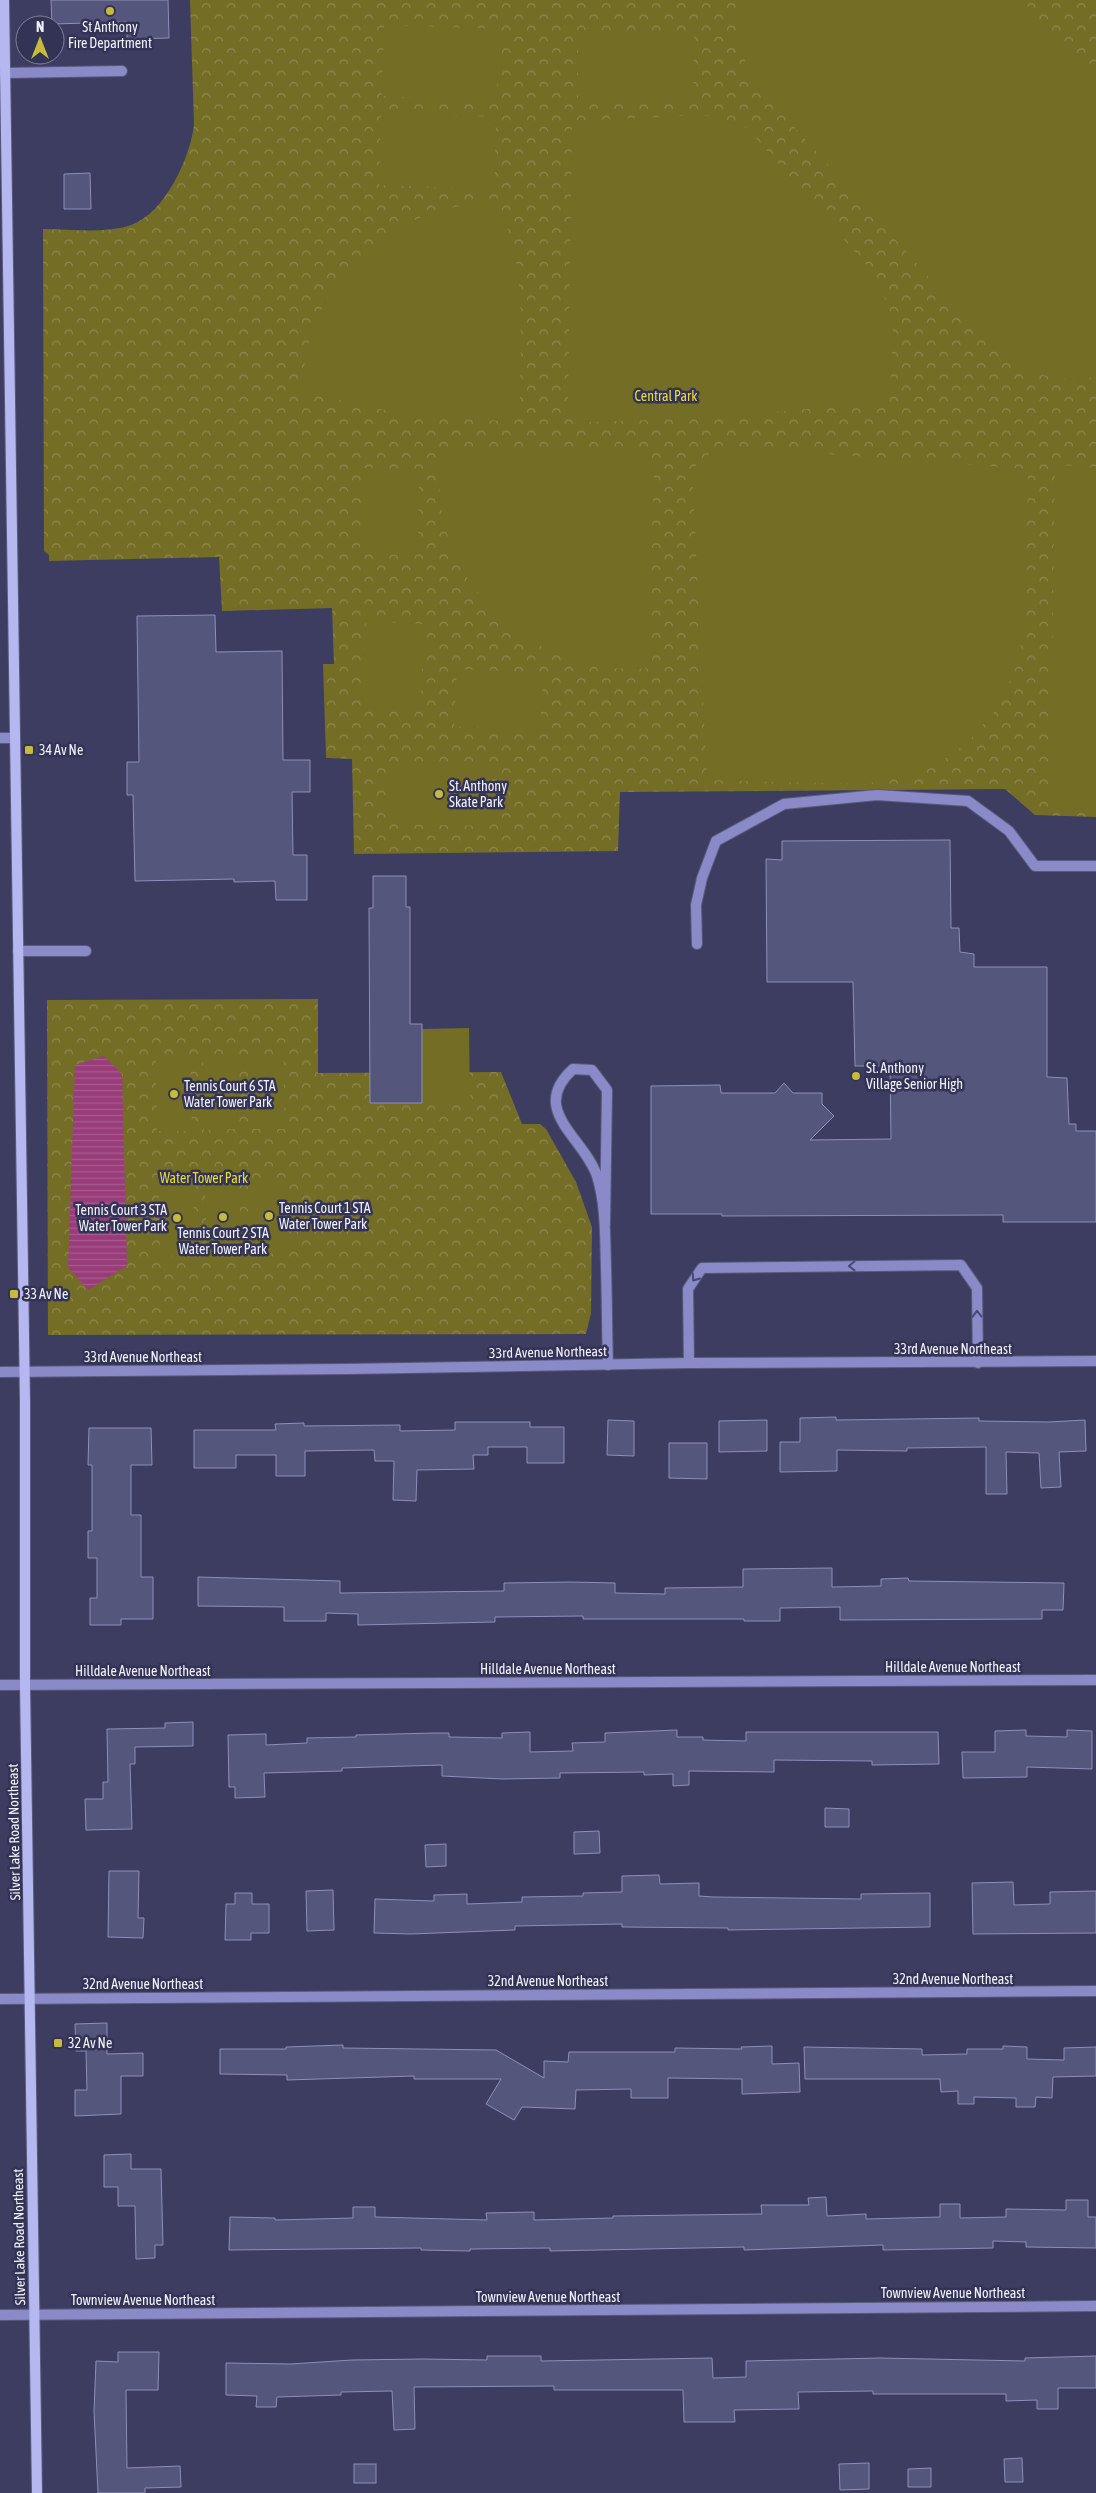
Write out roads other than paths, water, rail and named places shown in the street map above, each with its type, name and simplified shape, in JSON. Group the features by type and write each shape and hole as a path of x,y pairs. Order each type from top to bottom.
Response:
{"main road":[{"name":"Silver Lake Road Northeast","path":"4,0 13,738 24,1371 25,1685 37,2493"}],"street":[{"path":"5,73 122,71"},
{"path":"0,738 13,738"},
{"path":"697,944 696,906 702,878 716,841 784,804 877,795 968,801 1009,831 1035,866 1096,866"},
{"path":"18,951 86,951"},
{"path":"605,1225 596,1176 582,1149 563,1126 555,1103 560,1081 574,1069 592,1070 607,1090 605,1225 608,1365"},
{"path":"689,1363 688,1289 702,1268 961,1265 977,1288 978,1363"},
{"name":"33rd Avenue Northeast","path":"0,1372 689,1363 1096,1362"},
{"name":"Hilldale Avenue Northeast","path":"0,1685 1096,1680"},
{"name":"32nd Avenue Northeast","path":"0,1998 1096,1991"},
{"name":"Townview Avenue Northeast","path":"0,2315 1096,2306"}],"place":[{"name":"St Anthony Fire Department","path":"110,11"},
{"name":"34 Av Ne","path":"29,750"},
{"name":"St. Anthony Skate Park","path":"439,794"},
{"name":"St. Anthony Village Senior High","path":"856,1076"},
{"name":"Tennis Court 6 STA Water Tower Park","path":"174,1094"},
{"name":"Tennis Court 1 STA Water Tower Park","path":"269,1216"},
{"name":"Tennis Court 2 STA Water Tower Park","path":"223,1217"},
{"name":"Tennis Court 3 STA Water Tower Park","path":"177,1218"},
{"name":"33 Av Ne","path":"14,1294"},
{"name":"32 Av Ne","path":"58,2043"}],"park label":[{"name":"Central Park","path":"666,396"},
{"name":"Water Tower Park","path":"204,1178"}]}
